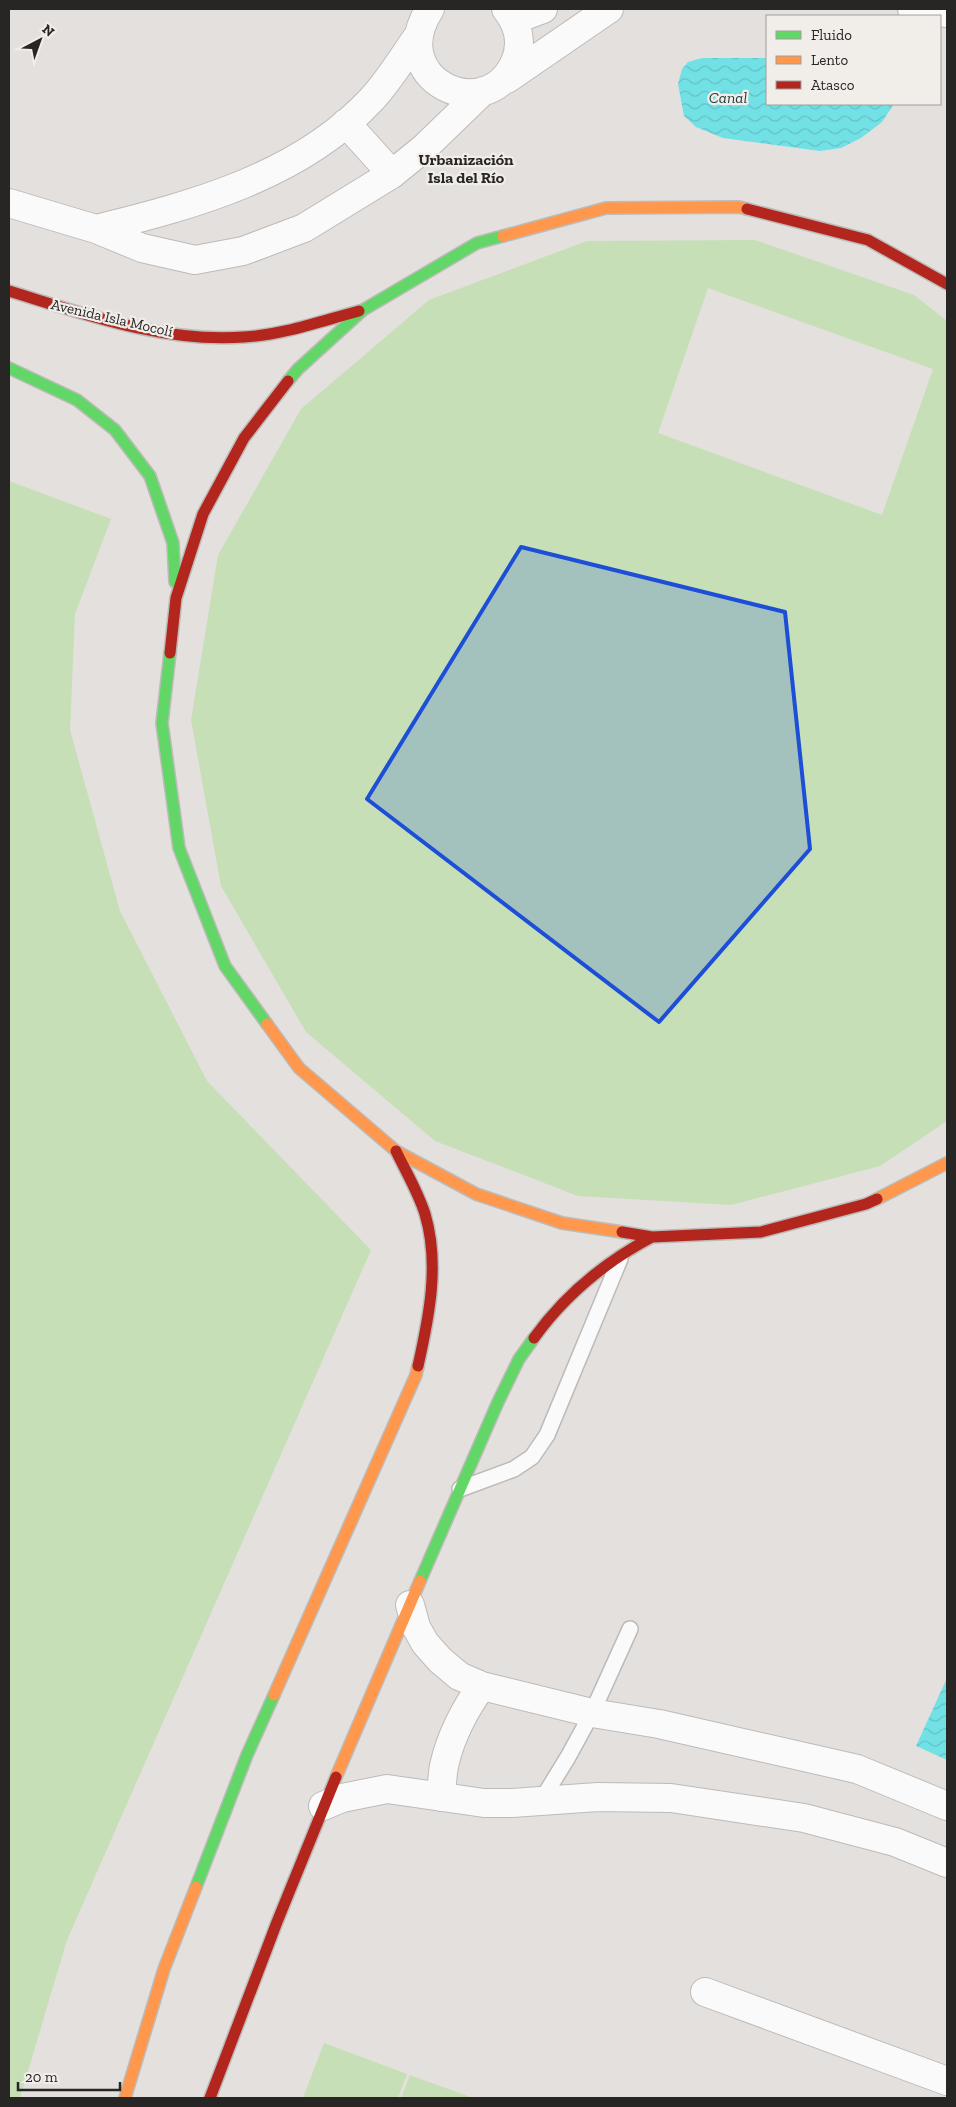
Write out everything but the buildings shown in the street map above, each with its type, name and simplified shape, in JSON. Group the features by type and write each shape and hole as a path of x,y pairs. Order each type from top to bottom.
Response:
{"street":[{"path":"430,9 422,21 418,36 418,52 424,66 434,79 448,89 465,94 491,88 609,9"},
{"path":"9,203 96,229 142,248 195,260 243,251 304,228 392,174 511,71 518,55 519,37 510,14 543,9"},
{"path":"912,9 947,11"},
{"path":"96,229 131,221 230,190 287,164 346,123 372,100 418,36"},
{"path":"346,123 392,174"},
{"path":"176,598 203,514 244,438 298,368 362,310 478,243 606,208 739,207 868,240 947,284"},
{"name":"Avenida Isla Mocolí","path":"9,291 92,317 166,333 229,338 276,333 362,310"},
{"path":"9,368 77,400 116,430 150,476 173,543 176,598 162,723 179,848 225,966 299,1068 396,1151 476,1194 536,1215 562,1223 652,1237 761,1232 866,1204 947,1163"},
{"path":"125,2098 164,1969 246,1755 416,1375 430,1312 433,1266 427,1221 396,1151"},
{"path":"210,2098 248,1992 323,1806 498,1402 521,1355 553,1312 574,1291 623,1251 652,1237"},
{"path":"410,1605 416,1627 425,1643 440,1660 459,1676 482,1686 592,1713 659,1724 857,1769 947,1806"},
{"path":"441,1797 444,1766 455,1735 474,1697 482,1686"},
{"path":"323,1806 342,1798 387,1789 484,1803 598,1797 671,1798 804,1818 894,1842 947,1863"},
{"path":"705,1992 947,2081"}],"lane":[{"path":"460,1489 514,1468 532,1457 547,1435 623,1251"},
{"path":"541,1801 548,1786 568,1758 592,1713 630,1629"}],"highlighted area":[{"path":"521,547 785,612 810,849 659,1022 367,799"}],"green space":[{"path":"755,240 914,295 947,321 947,1121 880,1166 731,1205 578,1196 435,1141 306,1032 221,886 191,720 218,555 301,409 429,300 587,241","holes":["708,288 933,369 882,515 658,433"]},
{"path":"9,481 111,519 75,614 70,730 120,911 207,1081 371,1250 67,1940 20,2098 9,2098"},
{"path":"324,2043 407,2074 398,2098 303,2098"},
{"path":"410,2075 473,2098 401,2098"}],"water":[{"name":"Canal","path":"702,58 766,58 766,105 893,105 882,122 861,138 841,148 820,151 723,138 696,127 684,116 678,84 682,69 688,62"},
{"path":"947,1678 947,1760 916,1746"}],"traffic: fast":[{"path":"288,381 298,369 363,310 477,243 503,236"},
{"path":"9,368 77,400 115,430 150,476 173,543 175,582"},
{"path":"170,653 162,723 179,848 225,966 267,1024"},
{"path":"420,1581 498,1402 519,1359 534,1338"},
{"path":"196,1887 247,1755 274,1695"}],"traffic: slow":[{"path":"503,236 606,208 739,207 747,209"},
{"path":"267,1024 299,1068 396,1151 476,1194 562,1223 622,1232"},
{"path":"877,1199 947,1163"},
{"path":"274,1695 416,1375 418,1366"},
{"path":"336,1777 420,1581"},
{"path":"125,2098 164,1969 196,1887"}],"traffic: jam":[{"path":"747,209 868,240 947,284"},
{"path":"9,291 125,325 184,336 214,338 273,334 359,311"},
{"path":"170,653 176,598 203,514 244,438 288,381"},
{"path":"396,1151 425,1214 432,1252 429,1310 418,1366"},
{"path":"622,1232 652,1237 761,1232 866,1204 877,1199"},
{"path":"534,1338 559,1308 587,1281 618,1257 652,1237"},
{"path":"210,2098 277,1922 336,1777"}],"district":[{"name":"Urbanización Isla del Río","path":"466,168"}]}
